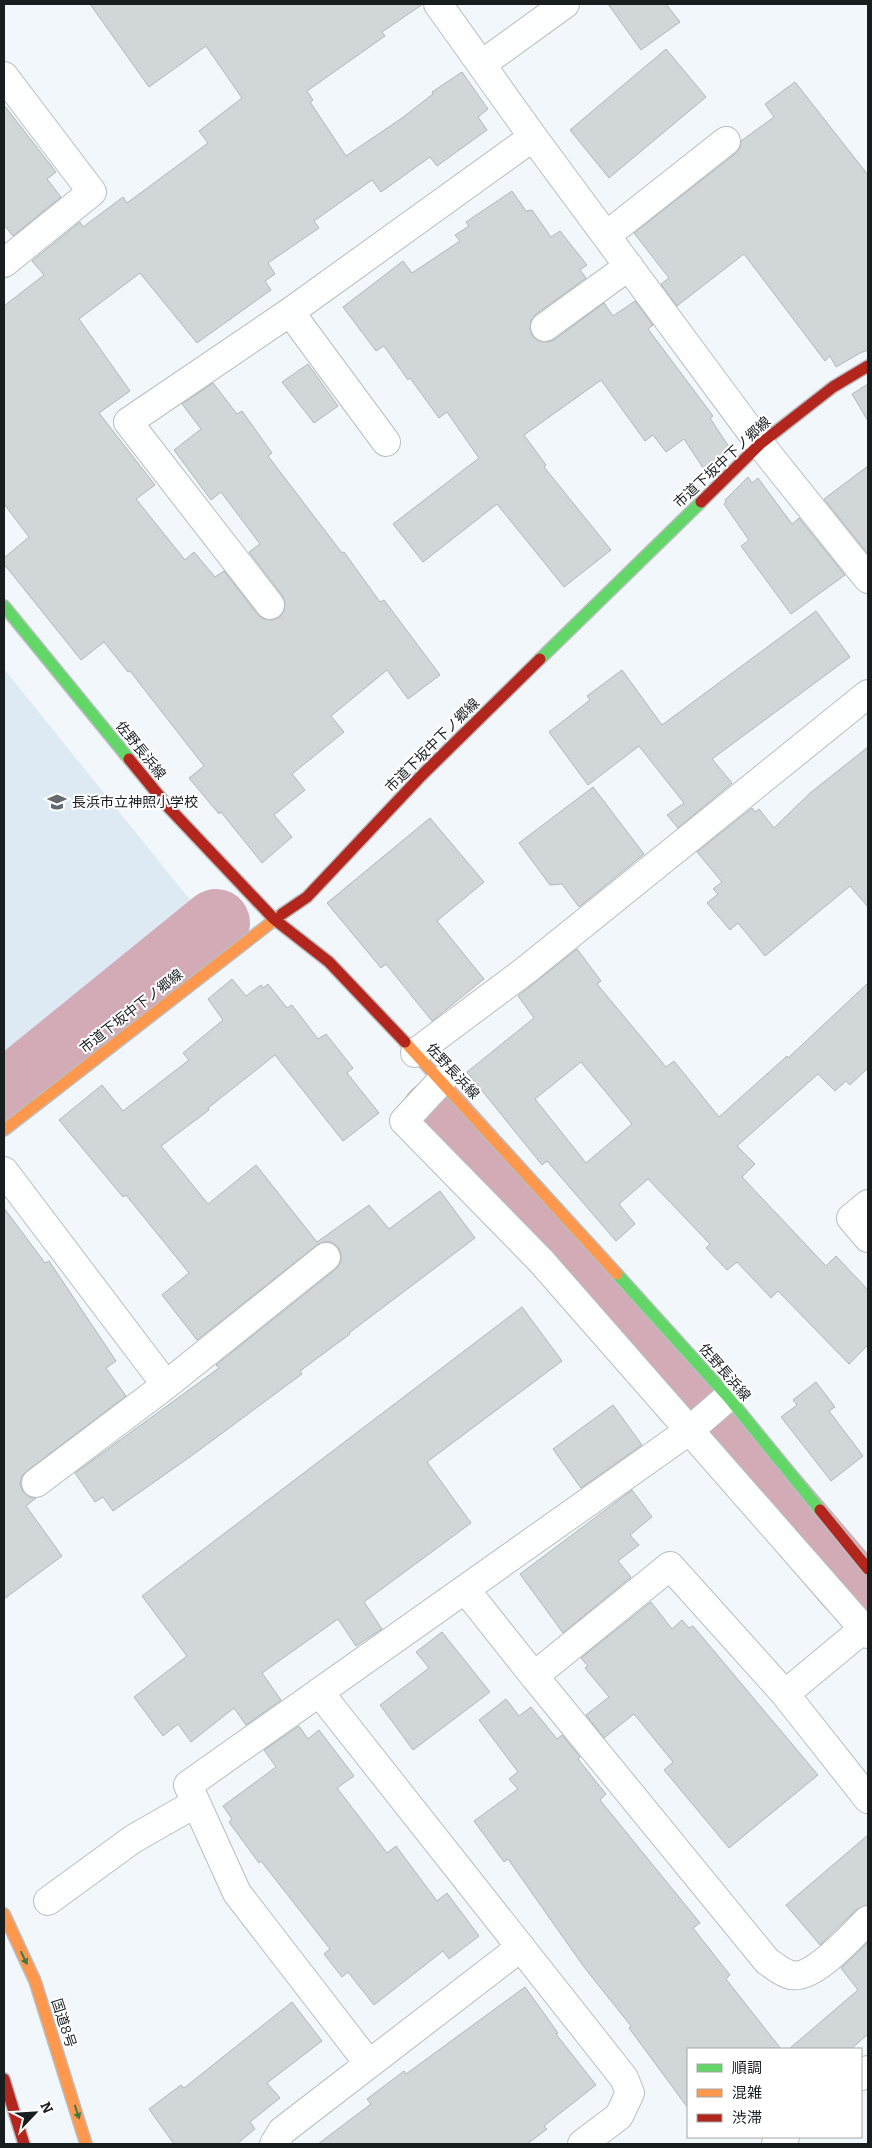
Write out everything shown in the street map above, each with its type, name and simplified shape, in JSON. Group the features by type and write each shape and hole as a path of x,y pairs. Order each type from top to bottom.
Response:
{"main road":[{"name":"市道下坂中下ノ郷線","path":"4,1130 274,919 307,897 422,776 760,444 833,386 868,366"},
{"name":"佐野長浜線","path":"4,606 170,809 274,919 329,962 415,1053 429,1094 708,1414 868,1569"},
{"name":"国道8号","path":"4,1914 35,1981 86,2144"},
{"path":"4,2079 24,2144"}],"street":[{"path":"438,4 533,137 760,444 868,579"},
{"path":"482,64 565,4"},
{"path":"4,76 92,192 4,263"},
{"path":"270,605 128,422 290,312 533,137"},
{"path":"607,235 726,141"},
{"path":"546,327 630,266"},
{"path":"290,312 386,442"},
{"path":"415,1053 526,970 868,694"},
{"path":"429,1094 404,1121 541,1261 708,1414 867,1629 785,1694"},
{"path":"4,1172 166,1385"},
{"path":"868,1204 851,1218 868,1238"},
{"path":"36,1483 166,1385 326,1257"},
{"path":"369,2064 237,1893 188,1785 466,1589 708,1414"},
{"path":"534,1676 670,1566 785,1694 868,1799"},
{"path":"466,1589 534,1676 767,1961 792,1976 804,1974 817,1968 868,1920"},
{"path":"319,1692 624,2078 630,2093 619,2116 582,2144"},
{"path":"48,1901 133,1839 196,1803"},
{"path":"274,2144 282,2131 521,1947"}],"shaded area":[{"name":"長浜市立神照小学校","path":"4,669 199,911 4,1077"}],"building":[{"path":"90,4 423,4 382,32 385,36 307,91 313,100 310,102 346,156 402,118 433,94 432,92 462,72 488,109 478,117 487,130 437,166 430,157 381,192 372,180 314,221 319,228 268,263 275,274 265,281 271,290 197,343 140,273 79,319 130,391 99,413 155,485 136,499 185,560 194,552 215,577 224,571 258,615 264,619 273,620 280,617 284,611 285,603 282,595 249,552 260,544 221,492 211,500 174,450 201,429 182,404 213,383 237,414 242,411 272,453 268,456 342,553 344,552 380,602 384,600 440,675 408,699 387,670 331,716 344,732 292,774 305,790 274,815 292,837 262,863 221,812 219,814 189,778 204,766 130,671 128,672 104,642 81,660 4,564 4,558 29,537 4,504 4,306 44,275 32,261 80,222 83,227 123,197 127,203 208,143 199,131 242,98 206,46 149,87"},
{"path":"608,4 666,4 680,22 641,50"},
{"path":"666,49 706,97 609,178 570,130"},
{"path":"795,82 868,175 868,350 836,367 830,356 825,361 744,254 677,306 661,284 669,278 634,233 736,153 741,141 774,117 765,104"},
{"path":"4,105 56,172 47,179 61,197 13,236 4,225"},
{"path":"512,191 526,211 532,210 551,237 560,231 587,265 580,270 586,278 536,314 531,320 530,329 533,337 539,341 547,342 554,340 604,303 613,316 635,301 653,325 648,329 713,416 710,418 731,450 707,474 684,439 666,452 653,435 645,441 601,380 524,435 546,465 544,467 611,550 564,587 497,504 423,562 393,524 479,458 447,412 439,418 410,378 408,380 384,346 376,351 343,307 403,261 412,273 460,241 455,235 469,226 466,222"},
{"path":"308,364 338,406 314,423 282,382"},
{"path":"868,384 868,421 852,394"},
{"path":"868,466 868,554 824,499"},
{"path":"748,477 752,483 758,478 792,524 799,518 845,575 791,614 741,546 749,540 724,504 725,500"},
{"path":"816,611 850,657 712,759 732,783 678,828 667,815 684,803 639,746 588,785 549,732 590,700 587,696 622,670 662,725"},
{"path":"868,747 868,907 850,886 765,956 738,923 730,930 707,903 718,894 713,889 722,882 697,852 752,808 755,812 759,809 774,828 810,793"},
{"path":"593,787 644,854 579,907 562,884 550,885 519,843"},
{"path":"430,818 484,882 437,921 484,979 432,1021 386,964 381,968 327,903"},
{"path":"577,949 601,981 597,984 666,1067 674,1061 719,1117 787,1056 788,1058 868,983 868,1068 850,1085 846,1081 835,1091 818,1074 737,1146 755,1164 742,1177 826,1266 836,1256 868,1290 868,1345 849,1364 778,1291 771,1298 737,1262 727,1270 706,1248 710,1244 648,1179 619,1204 635,1224 616,1241 547,1161 542,1165 467,1072 534,1018 518,996","holes":["581,1062 632,1124 586,1163 535,1099"]},
{"path":"232,979 246,996 261,985 263,988 268,984 287,1008 292,1005 318,1039 326,1034 353,1068 347,1073 379,1113 343,1141 275,1055 208,1108 209,1110 161,1146 208,1204 256,1165 317,1242 369,1205 389,1229 440,1191 475,1238 300,1371 302,1374 113,1511 103,1497 95,1502 75,1473 219,1368 216,1365 336,1269 341,1262 341,1254 338,1247 331,1242 317,1245 197,1340 162,1295 189,1273 126,1195 123,1197 59,1120 102,1085 123,1111 189,1060 183,1053 223,1020 208,999"},
{"path":"4,1208 45,1263 49,1261 116,1361 106,1368 126,1396 22,1476 20,1484 23,1492 29,1497 36,1498 26,1506 62,1556 4,1599"},
{"path":"522,1307 562,1361 427,1462 471,1523 364,1602 382,1629 356,1646 338,1619 262,1673 281,1700 246,1725 234,1708 191,1742 178,1724 163,1736 134,1697 187,1656 142,1596"},
{"path":"816,1382 835,1407 829,1411 863,1456 831,1481 781,1417 797,1405 793,1400"},
{"path":"613,1405 642,1445 581,1488 553,1449"},
{"path":"632,1490 652,1517 630,1535 639,1545 618,1561 631,1577 563,1633 520,1574"},
{"path":"651,1602 672,1629 682,1620 689,1628 693,1626 818,1775 729,1848 664,1770 673,1762 634,1714 604,1738 586,1715 609,1697 585,1668 588,1666 581,1658"},
{"path":"442,1632 490,1692 413,1750 380,1705 429,1668 416,1652"},
{"path":"506,1699 519,1716 531,1707 557,1739 562,1735 580,1757 578,1759 606,1794 600,1800 700,1923 693,1928 730,1975 726,1979 780,2048 687,2048 687,2107 629,2028 631,2026 584,1967 508,1859 504,1862 474,1821 518,1789 509,1779 518,1772 479,1720"},
{"path":"299,1726 308,1739 319,1730 354,1776 337,1788 387,1853 396,1846 437,1901 447,1893 479,1936 449,1959 443,1951 374,2005 348,1972 342,1977 324,1954 330,1949 261,1861 259,1863 229,1822 232,1819 223,1806 276,1767 264,1750"},
{"path":"868,1835 868,1905 857,1909 820,1945 786,1905"},
{"path":"868,1942 868,2034 852,2048 790,2048 858,1990 841,1968"},
{"path":"525,1987 558,2033 556,2034 596,2085 544,2126 547,2129 527,2144 318,2144 371,2104 367,2099 404,2071 406,2074"},
{"path":"292,2002 322,2041 267,2083 280,2098 250,2122 255,2129 237,2144 174,2144 149,2109 181,2085 184,2088"}],"waterway":[{"path":"4,1095 216,923"},
{"path":"435,1114 692,1400 849,1584"}],"traffic: fast":[{"path":"540,659 701,502"},
{"path":"4,606 129,759"},
{"path":"617,1274 728,1397 820,1510"}],"traffic: slow":[{"path":"4,1130 282,914"},
{"path":"405,1042 617,1274"},
{"path":"4,1914 35,1981 86,2144"}],"traffic: jam":[{"path":"701,502 760,444 833,387 868,366"},
{"path":"282,914 307,897 422,775 540,659"},
{"path":"129,759 170,809 274,919 329,962 405,1042"},
{"path":"820,1510 868,1569"},
{"path":"4,2079 24,2144"}],"place":[{"name":"長浜市立神照小学校","path":"57,802"}]}
